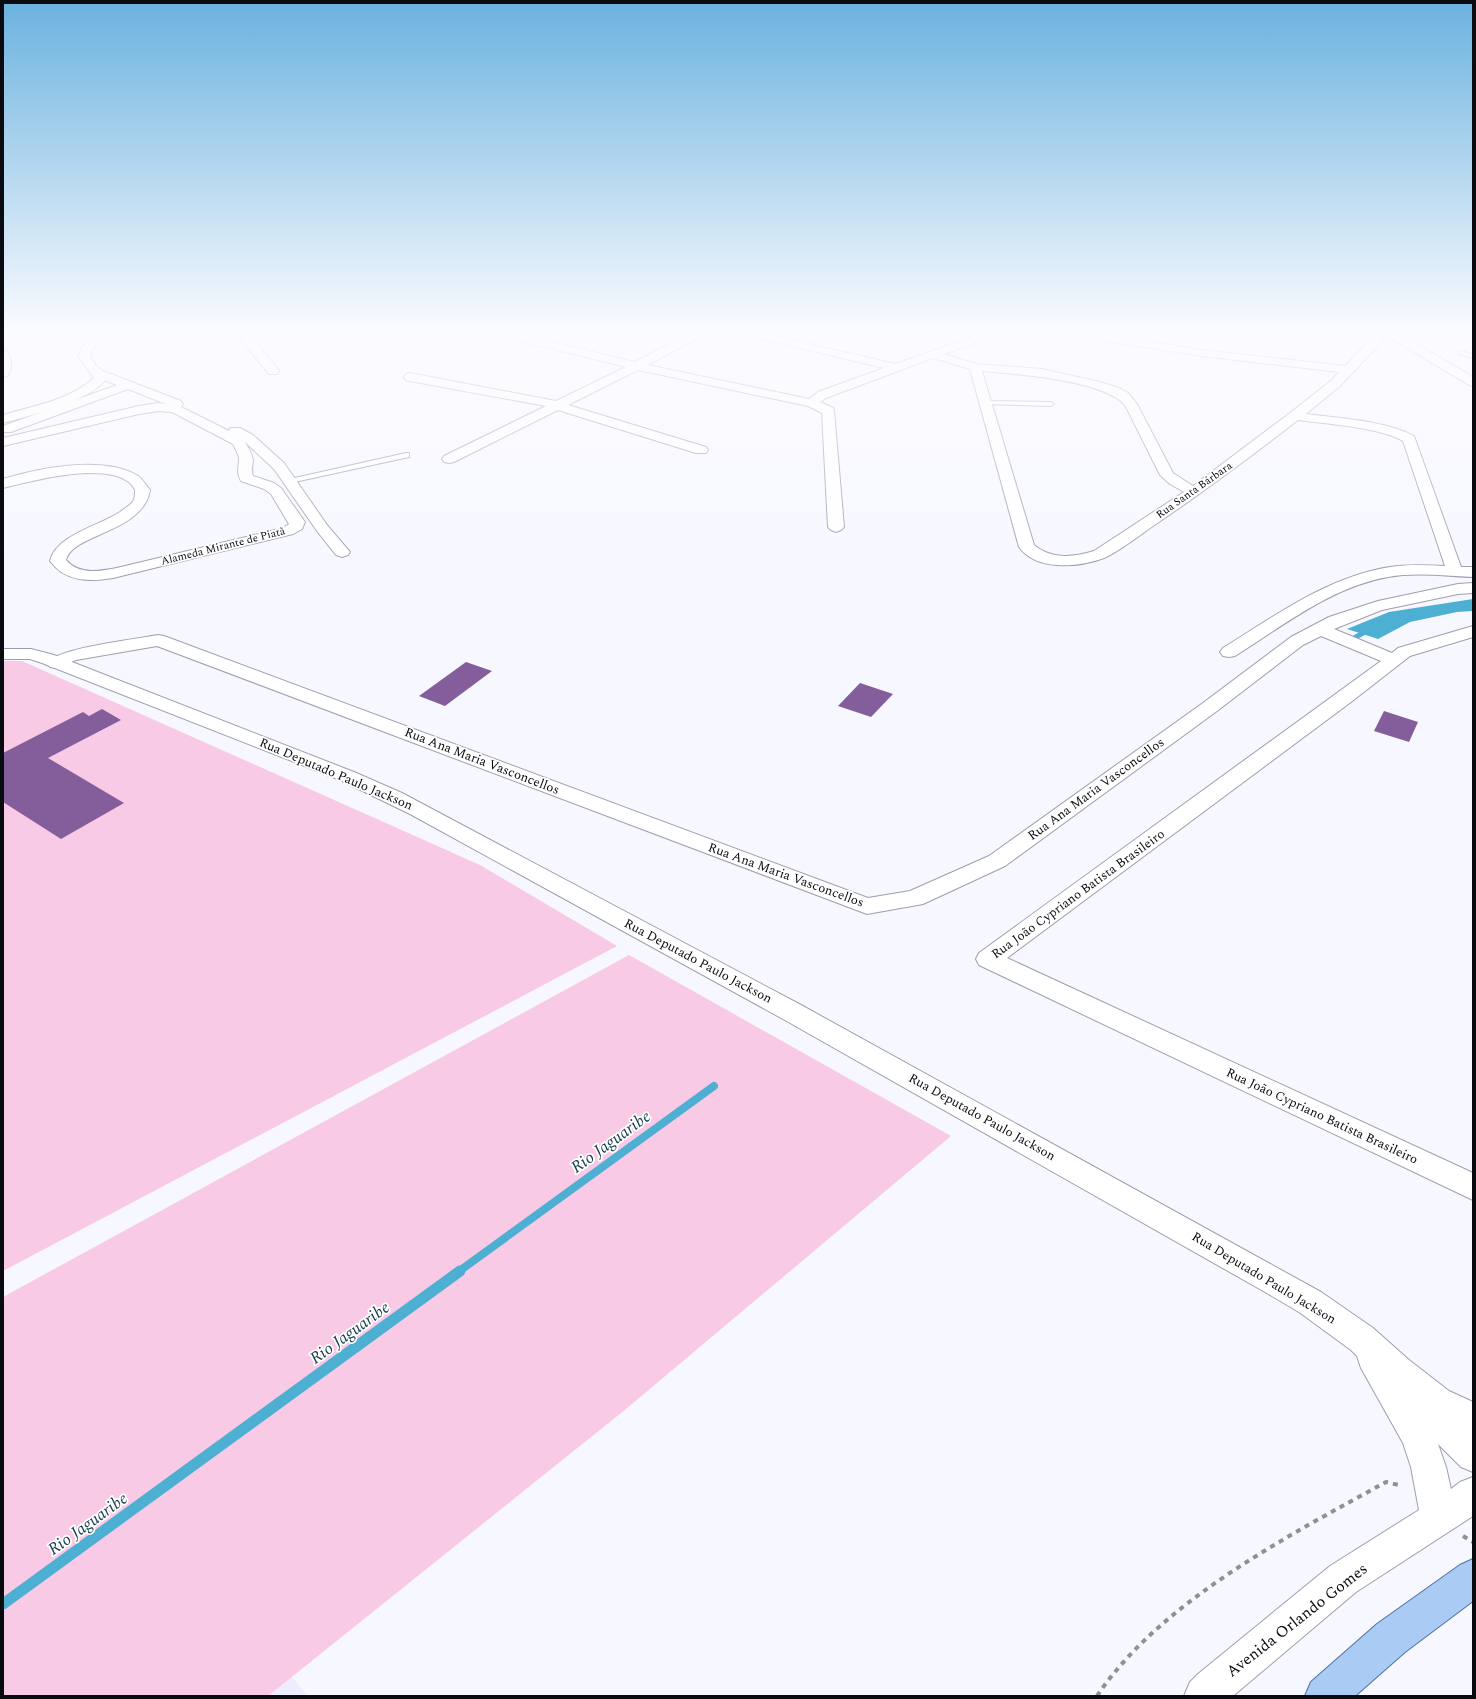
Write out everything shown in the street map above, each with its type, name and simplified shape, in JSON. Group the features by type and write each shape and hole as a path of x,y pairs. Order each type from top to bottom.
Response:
{"main road":[{"path":"1325,1696 1391,1638 1472,1579"}],"street":[{"path":"3,419 24,412"},
{"path":"3,430 52,412"},
{"name":"Alameda Mirante de Piatã","path":"3,442 129,412"},
{"name":"Alameda Mirante de Piatã","path":"3,484 30,476 82,469 105,470 122,474 135,480 142,489 142,499 133,510 119,520 66,546 60,554 58,561 62,567 70,572 84,575 101,575 121,572 288,530 297,526 297,522 276,491 269,486 246,478 244,468 246,454 238,442 181,412"},
{"path":"198,412 248,438 270,456 290,481 322,528 342,552"},
{"path":"449,458 544,412"},
{"path":"582,412 701,450"},
{"path":"828,412 836,527"},
{"name":"Rua Santa Bárbara","path":"988,412 1027,547 1032,553 1044,558 1072,560 1100,554 1194,492 1300,412"},
{"path":"1135,412 1167,475 1194,492"},
{"path":"1295,416 1390,431 1406,436 1409,439 1455,571"},
{"path":"1229,652 1339,586 1388,572 1419,570 1473,572"},
{"name":"Rua Ana Maria Vasconcellos","path":"63,659 158,640 867,906 915,898 997,862 1297,642 1322,630 1335,621 1378,606 1458,589 1473,588"},
{"path":"1322,630 1391,659"},
{"name":"Rua João Cypriano Batista Brasileiro","path":"1473,631 1404,652 1391,659 1344,698 988,959 1473,1186"},
{"name":"Rua Deputado Paulo Jackson","path":"3,654 31,654 63,659 394,796 748,987 1276,1282 1310,1302 1362,1339 1397,1371 1437,1403 1473,1420"},
{"path":"1362,1339 1406,1411 1423,1450 1438,1519"},
{"name":"Rua Deputado Paulo Jackson","path":"1362,1339 1408,1389 1473,1454"},
{"name":"Avenida Orlando Gomes","path":"1204,1696 1230,1672 1343,1579 1438,1519 1473,1494"}],"lane":[{"path":"290,481 406,455"}],"path":[{"path":"1097,1696 1134,1649 1227,1574 1279,1542 1386,1482 1399,1485 1404,1490"},
{"path":"1438,1519 1473,1542"}],"shaded area":[{"path":"3,661 22,661 480,865 617,946 3,1271"},
{"path":"629,955 951,1136 626,1409 268,1696 3,1696 3,1297"},
{"path":"292,1677 308,1696 268,1696"}],"water":[{"path":"1473,599 1473,611 1457,612 1410,622 1378,639 1347,629 1389,612"}],"building":[{"path":"466,662 492,671 445,706 419,696"},
{"path":"860,683 893,694 871,717 838,706"},
{"path":"102,709 121,720 48,758 124,803 61,839 3,802 3,753 83,712 89,716"},
{"path":"1384,711 1418,722 1409,742 1374,731"}],"waterway":[{"name":"Rio Jaguaribe","path":"1349,641 1370,629"},
{"name":"Rio Jaguaribe","path":"458,1272 714,1086"},
{"name":"Rio Jaguaribe","path":"3,1604 460,1271"}]}
